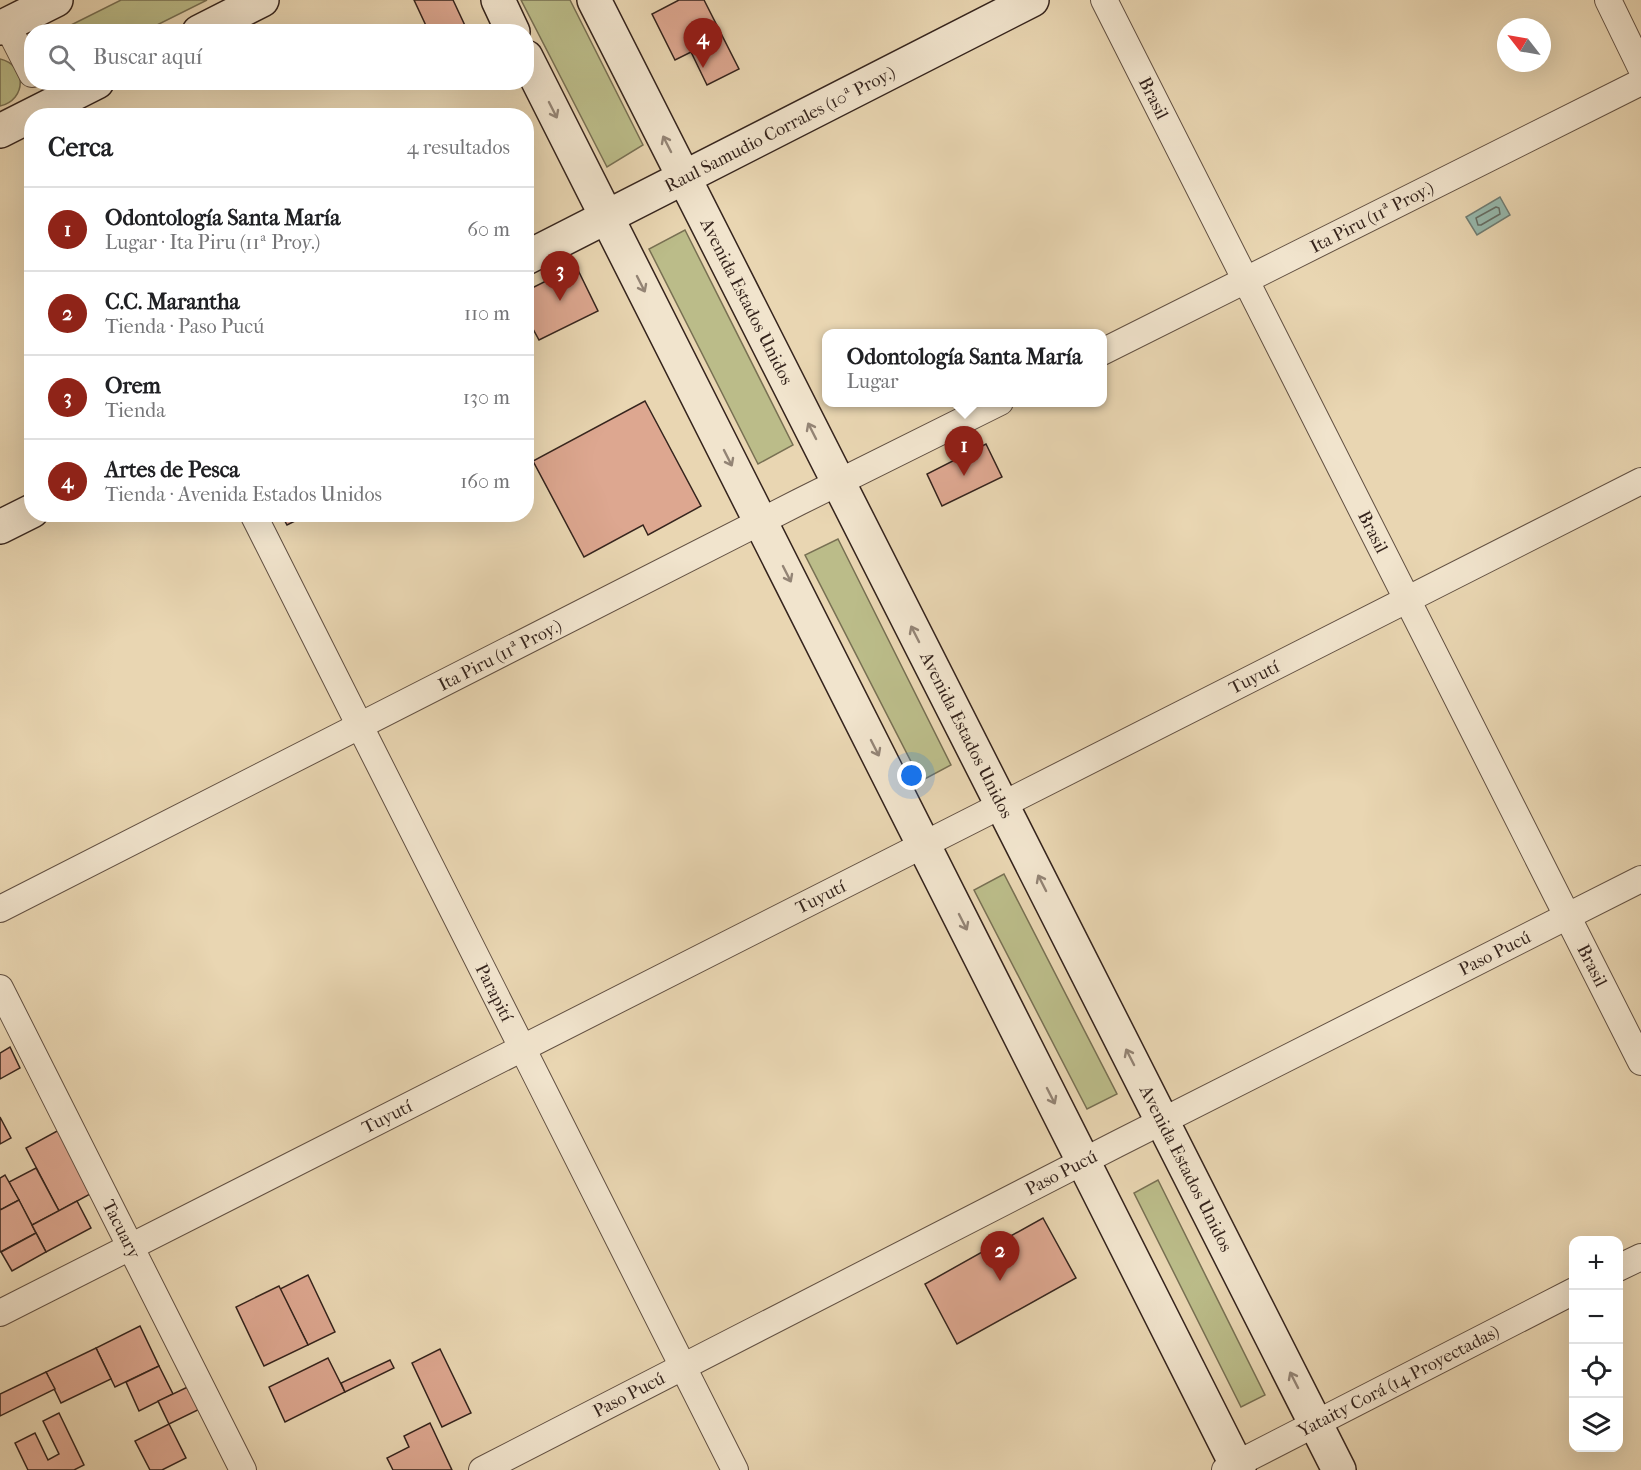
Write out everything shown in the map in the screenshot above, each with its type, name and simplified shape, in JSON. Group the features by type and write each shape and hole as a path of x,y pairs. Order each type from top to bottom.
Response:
{"main road":[{"path":"3,27 56,0"},
{"path":"215,24 262,0"},
{"path":"498,0 509,24"},
{"name":"Avenida Estados Unidos","path":"594,0 1339,1470"},
{"name":"Raul Samudio Corrales (10ª Proy.)","path":"534,254 1032,0"},
{"path":"534,73 1084,1162 1233,1468"},
{"path":"45,102 76,90"},
{"path":"0,131 24,116"},
{"path":"0,527 24,515"}],"street":[{"name":"Brasil","path":"1104,0 1641,1062"},
{"path":"1608,0 1641,68"},
{"path":"3,27 24,61"},
{"name":"Ita Piru (11ª Proy.)","path":"1107,350 1641,82"},
{"name":"Ita Piru (11ª Proy.)","path":"0,909 990,407"},
{"name":"Tuyutí","path":"0,1313 1641,481"},
{"name":"Parapití","path":"258,522 735,1470"},
{"name":"Paso Pucú","path":"482,1470 1641,879"},
{"name":"Tacuary","path":"0,988 243,1470"},
{"path":"1623,1266 1641,1257"},
{"name":"Yataity Corá (14 Proyectadas)","path":"1233,1468 1569,1294"}],"green space":[{"path":"121,0 207,0 159,24 73,24"},
{"path":"521,0 570,0 643,145 607,167"},
{"path":"0,59 9,62 15,68 20,83 15,97 9,103 0,106"},
{"path":"685,230 793,445 758,464 649,249"},
{"path":"838,539 951,765 921,781 805,555"},
{"path":"1004,874 1117,1094 1087,1109 974,890"},
{"path":"1158,1180 1265,1395 1241,1407 1134,1193"}],"water":[{"path":"1500,197 1510,215 1477,235 1466,217"}],"building":[{"path":"414,0 453,0 464,24 425,24"},
{"path":"679,0 704,0 739,69 707,85 691,52 675,60 652,14"},
{"path":"576,266 598,311 539,340 534,331 534,287"},
{"path":"645,401 701,506 648,535 643,525 584,557 534,460"},
{"path":"986,444 1002,477 942,506 927,474"},
{"path":"10,1047 20,1068 0,1079 0,1053"},
{"path":"0,1117 11,1138 0,1144"},
{"path":"59,1130 92,1193 59,1211 26,1148"},
{"path":"36,1168 59,1211 32,1225 9,1182"},
{"path":"5,1175 19,1200 0,1210 0,1178"},
{"path":"19,1200 36,1233 0,1252 0,1210"},
{"path":"77,1201 91,1228 46,1252 32,1225"},
{"path":"1043,1218 1076,1278 957,1344 925,1284"},
{"path":"36,1233 46,1252 12,1271 1,1252"},
{"path":"308,1275 335,1332 308,1345 280,1289"},
{"path":"279,1286 308,1345 264,1366 236,1307"},
{"path":"140,1326 159,1366 115,1387 96,1348"},
{"path":"96,1348 111,1379 61,1403 46,1372"},
{"path":"440,1349 471,1413 442,1427 412,1363"},
{"path":"328,1358 345,1392 285,1422 269,1387"},
{"path":"390,1360 394,1368 345,1392 341,1383"},
{"path":"159,1366 173,1394 139,1411 126,1382"},
{"path":"46,1372 55,1389 0,1416 0,1394"},
{"path":"196,1383 206,1406 169,1424 158,1401"},
{"path":"59,1413 84,1465 74,1470 28,1470 15,1443 35,1433 48,1460 59,1454 43,1421"},
{"path":"430,1423 452,1470 393,1470 387,1458 409,1447 404,1436"},
{"path":"169,1424 186,1458 162,1470 150,1470 135,1441"}],"place":[{"name":"Artes de Pesca","path":"703,68"},
{"name":"Orem","path":"560,301"},
{"name":"Odontología Santa María","path":"964,476"},
{"name":"C.C. Marantha","path":"1000,1281"}]}
